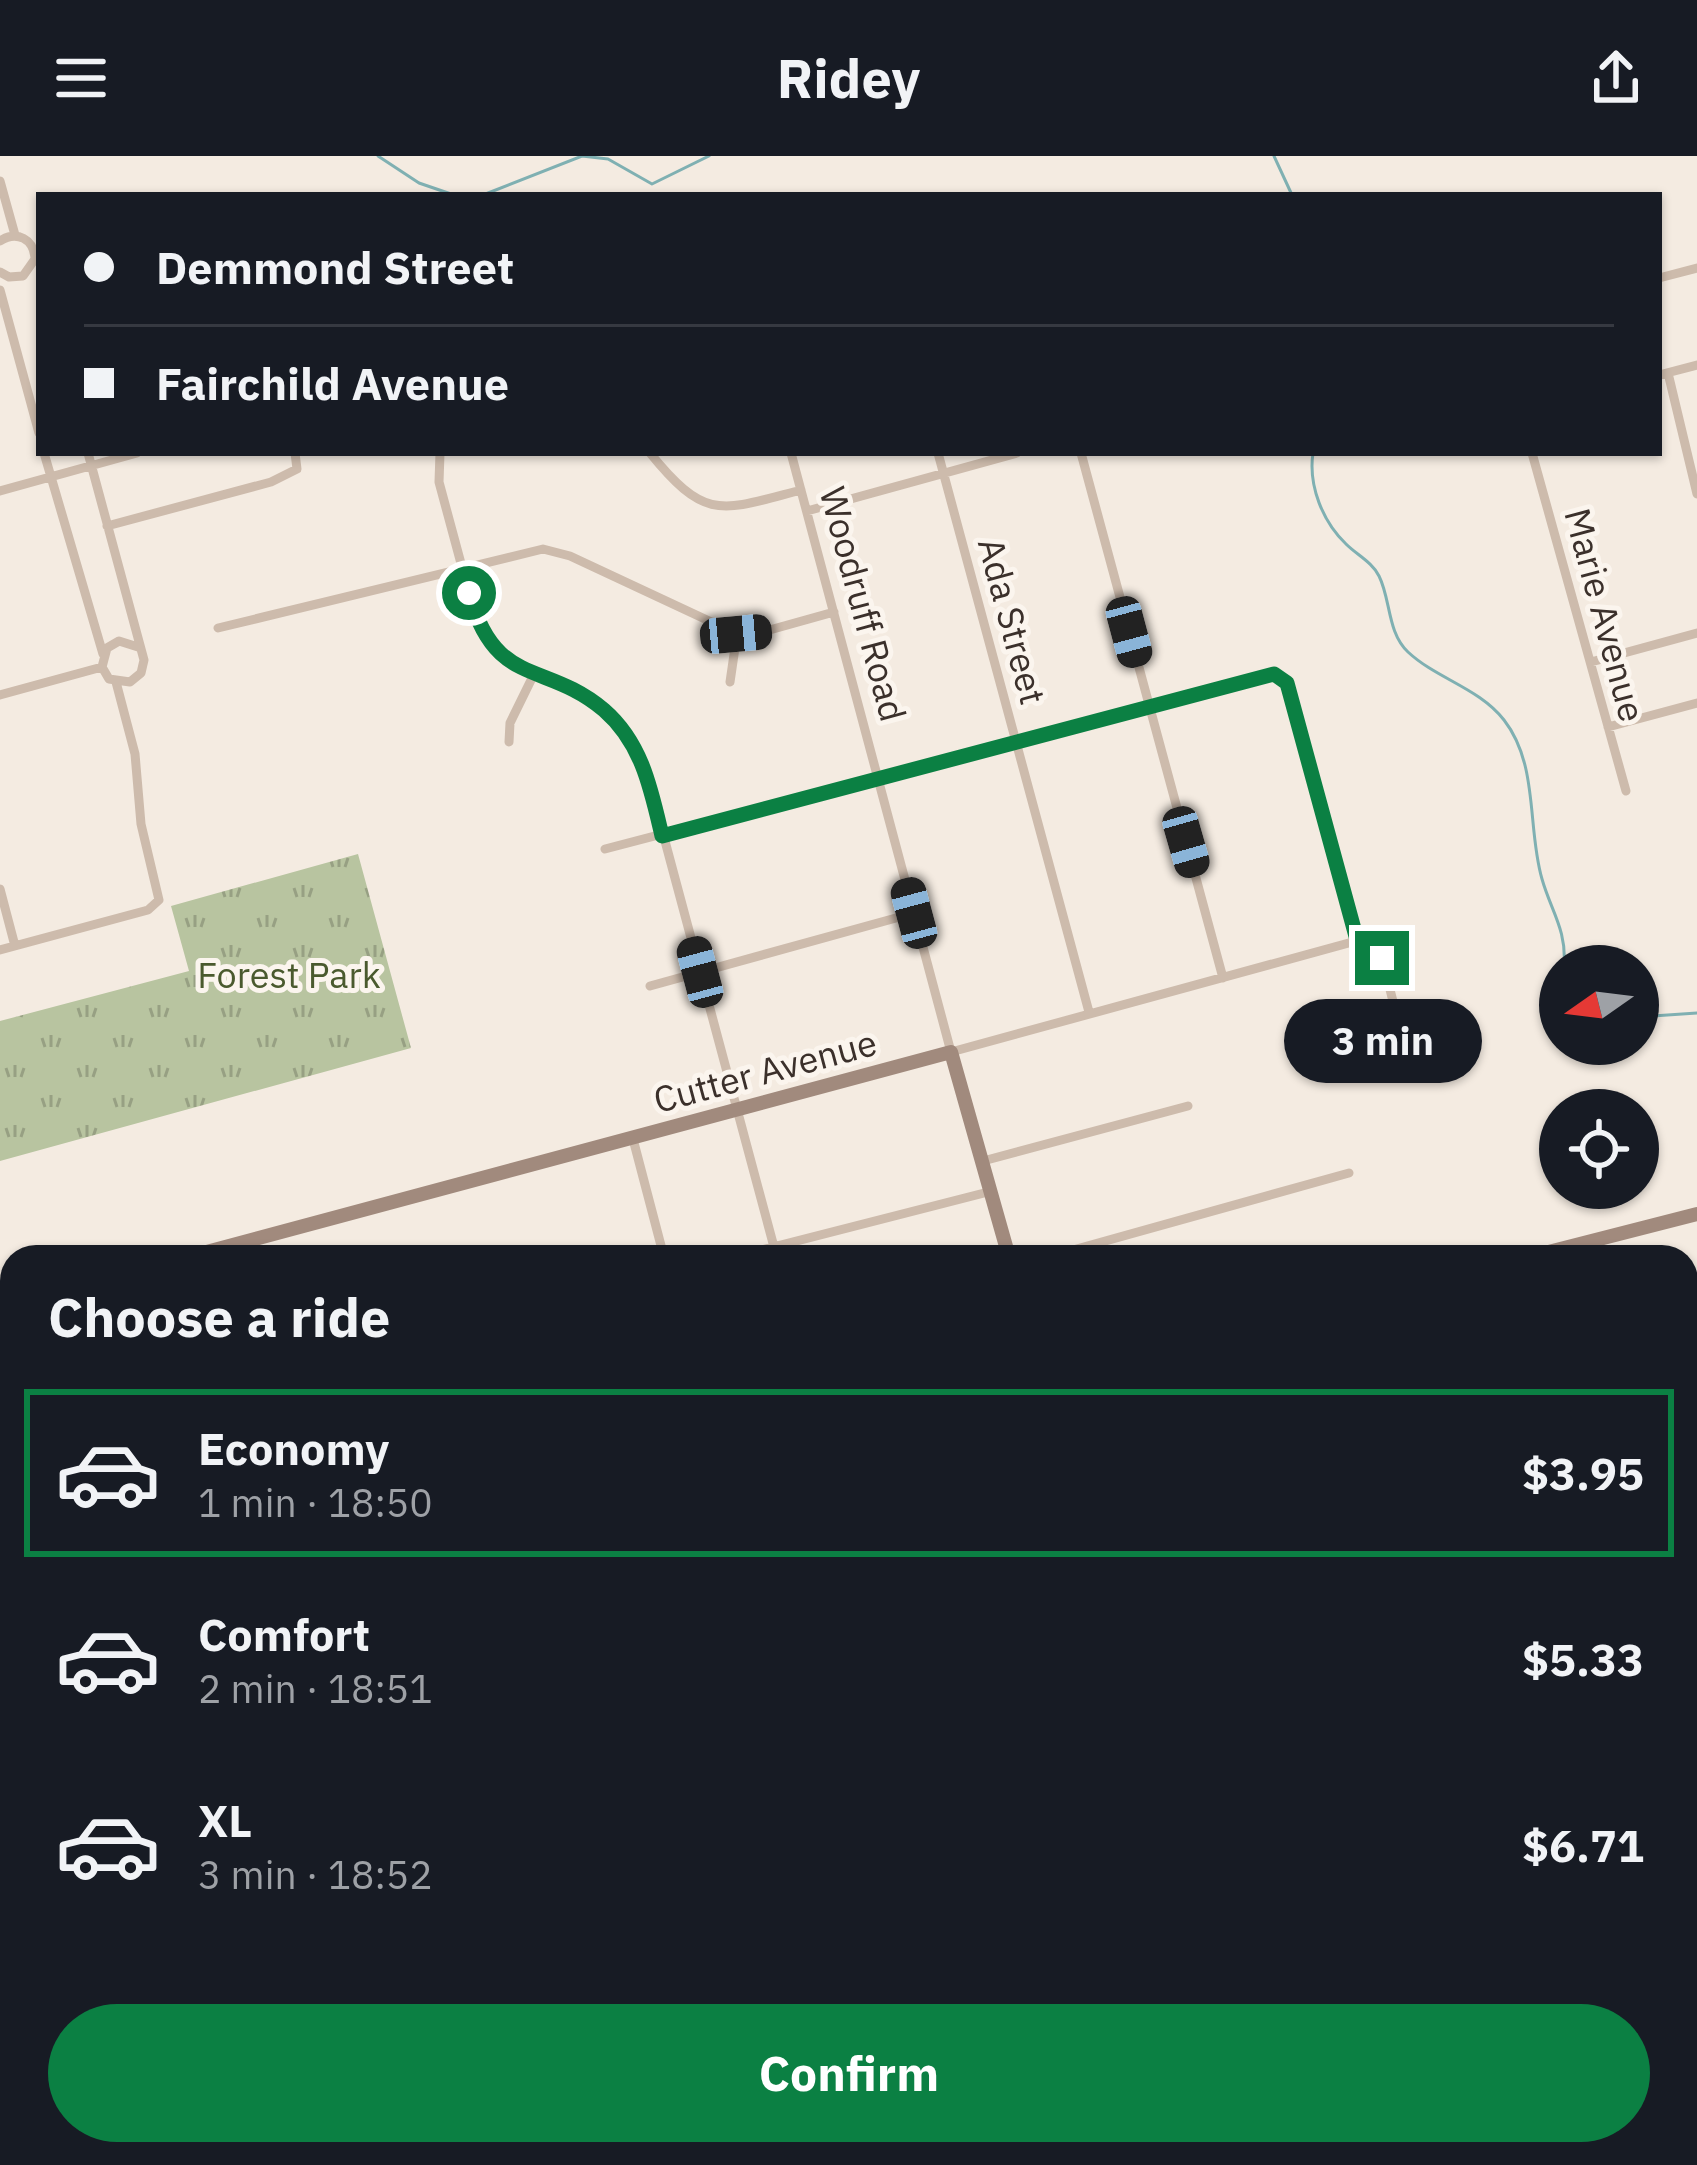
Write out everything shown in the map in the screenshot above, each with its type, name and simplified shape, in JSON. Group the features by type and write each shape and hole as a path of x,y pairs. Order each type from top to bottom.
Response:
{"street":[{"path":"0,181 15,235"},
{"path":"0,241 15,235 36,250"},
{"path":"1662,277 1697,268"},
{"path":"0,272 16,278 36,271"},
{"path":"0,290 36,422"},
{"path":"1697,365 1664,374 1697,494"},
{"path":"0,950 148,910 160,895 141,824 136,774 116,682 102,667 103,654 45,456"},
{"path":"89,456 144,660 141,674 130,682 116,682"},
{"path":"0,491 126,456"},
{"path":"107,526 271,482 297,469 295,456"},
{"path":"439,456 439,482 486,640 504,657 602,709 627,735 647,774 773,1245"},
{"path":"652,456 679,489 700,503 743,505 801,490"},
{"name":"Woodruff Road","path":"792,456 1006,1245"},
{"name":"Ada Street","path":"939,456 1089,1012"},
{"path":"807,511 1006,456"},
{"path":"1082,456 1223,978"},
{"name":"Marie Avenue","path":"1533,456 1626,791"},
{"path":"218,628 543,549 570,556 736,634 766,631 834,612"},
{"path":"730,682 736,634"},
{"path":"1591,662 1697,634"},
{"path":"103,654 119,641 138,647"},
{"path":"0,695 102,667"},
{"path":"509,742 510,723 534,674"},
{"path":"605,849 1274,674 1282,677 1357,940 1376,948 1382,958 1398,1021"},
{"path":"1608,727 1697,704"},
{"path":"0,889 15,946"},
{"path":"650,986 914,913"},
{"name":"Cutter Avenue","path":"233,1245 1357,940"},
{"path":"983,1161 1188,1106"},
{"path":"633,1138 661,1245"},
{"path":"1091,1245 1348,1173"},
{"path":"782,1245 992,1191"},
{"path":"1576,1245 1697,1214"}],"green space":[{"name":"Forest Park","path":"358,854 411,1048 0,1161 0,1021 189,971 171,906"}],"waterway":[{"path":"378,156 419,183 445,192"},
{"path":"491,192 582,156 608,159 652,184 709,156"},
{"path":"1274,156 1291,192"},
{"path":"1313,456 1315,490 1324,514 1379,576 1401,644 1419,661 1494,709 1515,738 1527,777 1537,859 1563,945"},
{"path":"1659,1016 1697,1013"}],"route":[{"path":"469,593 486,640 504,657 580,694 627,735 647,774 662,836 1149,706 1274,674 1282,677 1357,940 1376,948 1382,958"}]}
